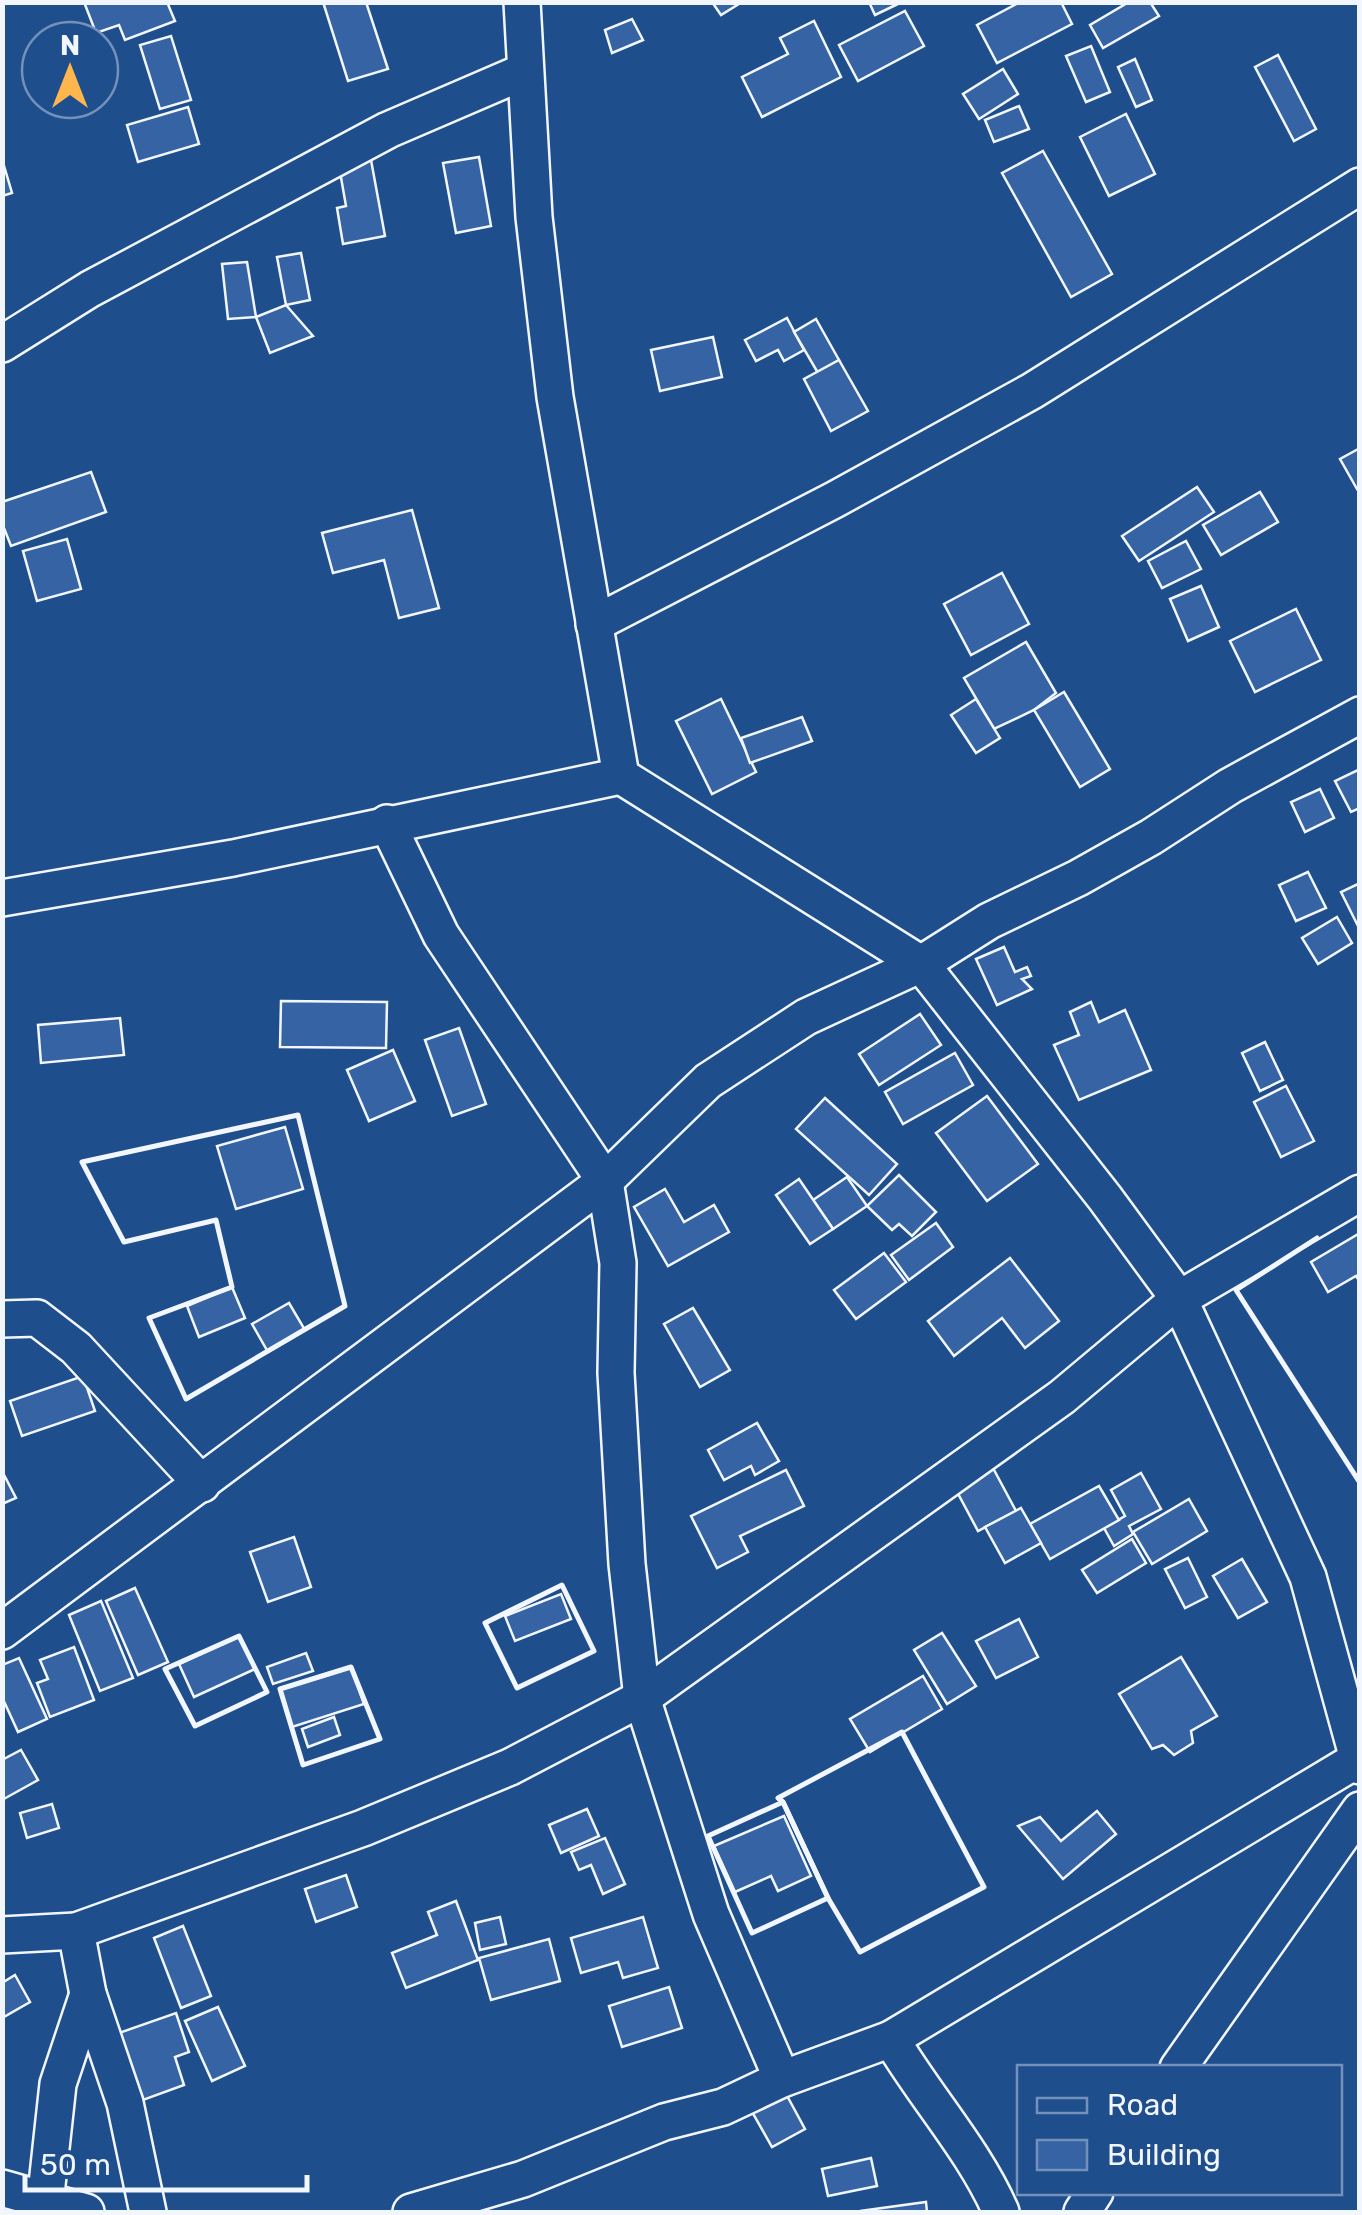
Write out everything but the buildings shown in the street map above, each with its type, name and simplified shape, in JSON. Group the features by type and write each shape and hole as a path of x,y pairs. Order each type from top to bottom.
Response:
{"street":[{"path":"526,4 525,71 534,217 555,397 621,776"},
{"path":"2,344 90,289 388,130 525,71"},
{"path":"594,624 1032,392 1360,186"},
{"path":"2,1630 605,1181 708,1082 806,1017 921,964 988,921 1078,878 1230,786 1360,714"},
{"path":"2,898 233,858 621,776 921,964 1105,1198 1179,1300 1308,1577 1359,1761 891,2040 782,2079 723,2107 664,2122 523,2179 411,2212"},
{"path":"387,823 441,934 605,1181 618,1263 616,1373 627,1564 642,1698 711,1914 782,2079"},
{"path":"2,1935 76,1931 363,1828 510,1767 642,1698 1062,1397 1179,1300 1360,1193"},
{"path":"2,1318 36,1318 76,1348 202,1484"},
{"path":"1180,2065 1360,1810"},
{"path":"76,1931 88,1994 125,2103 148,2212"},
{"path":"45,2206 58,2084 88,1994"},
{"path":"891,2040 920,2088 987,2181 1001,2212"},
{"path":"2,2188 45,2206 86,2212"}],"wall":[{"path":"298,1115 345,1306 186,1399 149,1318 232,1287 216,1220 124,1242 82,1162 298,1115"},
{"path":"1317,1238 1236,1290 1360,1483"},
{"path":"562,1585 594,1651 517,1688 485,1623 562,1585"},
{"path":"239,1636 267,1692 195,1726 165,1669 239,1636"},
{"path":"351,1667 380,1739 303,1765 280,1689 351,1667"},
{"path":"902,1732 984,1887 860,1952 778,1798 902,1732"},
{"path":"783,1802 828,1898 752,1933 708,1836 783,1802"}]}
